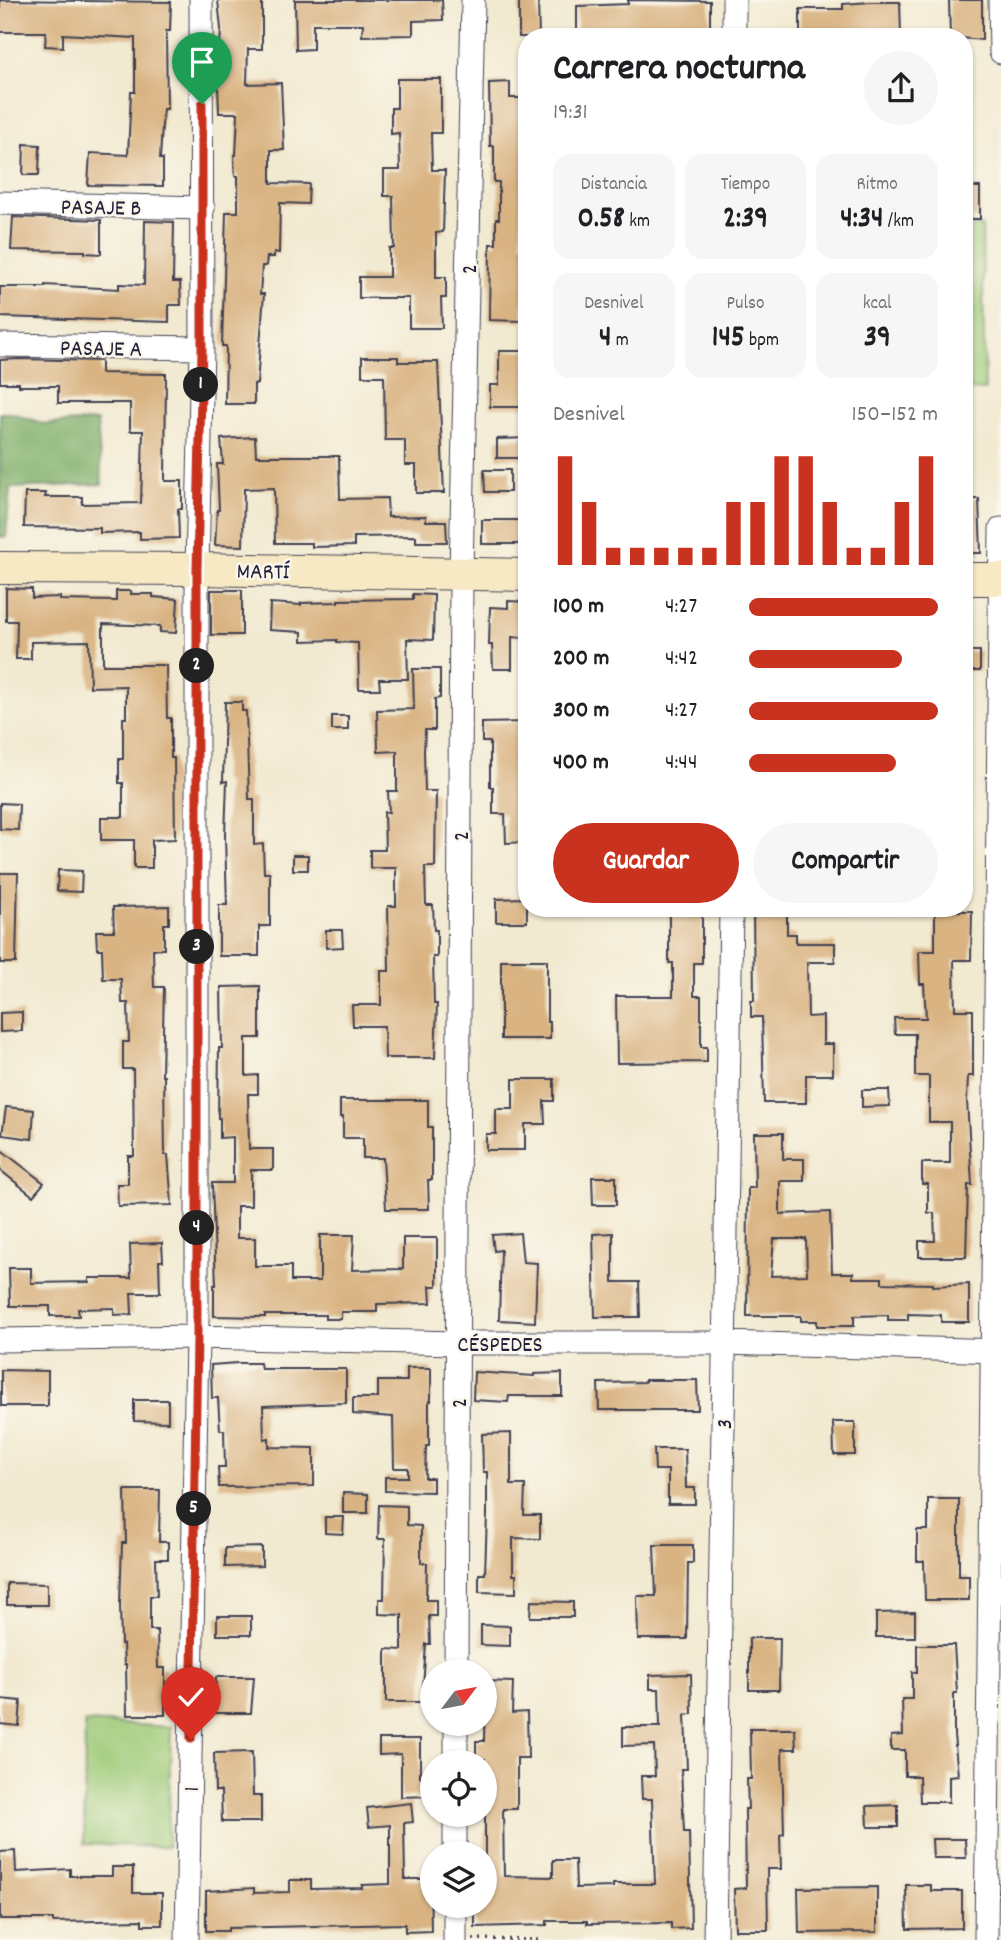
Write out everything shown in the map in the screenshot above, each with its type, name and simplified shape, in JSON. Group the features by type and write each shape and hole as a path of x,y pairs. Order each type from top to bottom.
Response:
{"street":[{"name":"1","path":"187,1940 197,1336 197,569 203,208 201,0"},
{"name":"2","path":"456,1659 461,574 473,0"},
{"path":"734,0 734,28"},
{"path":"1000,0 1001,52"},
{"name":"PASAJE B","path":"0,204 203,208"},
{"name":"PASAJE A","path":"0,345 202,348"},
{"path":"986,1940 996,1351 1001,528"},
{"name":"MARTÍ","path":"0,568 518,576"},
{"path":"973,579 1000,579"},
{"name":"3","path":"715,1940 732,917"},
{"name":"CÉSPEDES","path":"0,1340 197,1336 458,1343 724,1343 996,1351"},
{"path":"455,1918 455,1939"}],"path":[{"path":"455,1939 538,1940"}],"green space":[{"path":"973,226 982,226 985,390 973,389"},
{"path":"0,413 12,413 44,424 97,421 102,484 10,488 6,537 0,537"},
{"path":"85,1722 171,1727 168,1847 84,1844"}],"building":[{"path":"0,0 171,2 170,31 166,31 167,109 163,109 160,159 163,159 163,186 88,185 90,153 128,155 131,92 135,92 135,38 63,34 63,47 45,46 46,32 0,32"},
{"path":"218,0 262,0 262,49 248,49 247,84 281,83 284,150 271,150 271,183 309,184 308,204 280,203 279,253 274,252 274,257 267,257 266,266 262,266 260,294 264,294 254,404 225,404 226,346 222,346 226,212 238,212 238,176 235,176 234,155 238,113 219,113 221,29"},
{"path":"295,0 442,0 443,20 413,21 413,35 362,36 363,24 313,24 313,49 296,50"},
{"path":"519,0 538,0 539,28 519,28"},
{"path":"628,0 710,1 710,28 577,28 577,6 628,4"},
{"path":"949,0 982,0 982,40 973,39 973,28 950,28"},
{"path":"900,2 901,28 800,28 800,9 843,9 843,4"},
{"path":"397,79 441,79 441,133 431,133 432,170 445,170 443,232 436,233 436,277 446,277 446,298 441,298 442,328 409,328 409,298 359,298 359,277 389,277 389,248 394,248 393,196 384,196 384,170 400,170 399,133 391,134 391,108 397,108"},
{"path":"510,82 510,98 518,98 518,321 489,320 490,244 496,244 499,182 494,182 494,146 490,146 489,83"},
{"path":"24,144 40,145 39,175 23,175"},
{"path":"973,187 980,187 980,219 973,219"},
{"path":"13,217 101,220 101,254 85,251 11,250"},
{"path":"145,221 174,222 173,282 180,282 181,305 169,305 169,322 0,317 0,287 45,285 119,289 119,284 144,285"},
{"path":"499,351 518,351 518,407 490,407 490,385 499,385"},
{"path":"362,357 398,357 398,362 438,362 444,493 416,493 416,465 405,465 405,440 385,440 384,376 362,376"},
{"path":"0,360 101,361 101,373 166,374 165,481 182,481 182,509 178,509 179,538 140,539 140,532 100,533 100,528 24,527 25,493 46,493 45,497 82,497 82,504 141,503 143,431 130,431 130,403 58,403 58,386 0,383"},
{"path":"255,437 256,456 339,456 340,499 387,498 388,517 426,516 426,521 446,521 447,542 416,542 416,536 354,537 354,546 312,547 312,543 275,543 274,488 244,489 243,546 215,545 219,510 217,464 223,464 221,439"},
{"path":"518,438 518,458 497,458 497,439"},
{"path":"484,470 510,470 510,492 485,492"},
{"path":"973,499 979,499 981,553 973,553"},
{"path":"482,520 518,520 518,544 482,544"},
{"path":"6,588 32,589 32,598 60,597 60,600 116,601 116,591 178,599 176,633 160,632 160,626 103,624 103,665 166,665 167,718 171,718 171,758 174,758 175,839 152,840 152,868 134,868 134,840 101,840 101,817 123,817 123,783 119,783 119,759 123,759 126,686 90,687 89,641 31,642 31,659 16,659 17,621 6,621"},
{"path":"211,590 242,590 242,635 211,635"},
{"path":"413,594 434,595 433,640 407,639 408,679 379,679 380,689 359,689 358,643 337,640 302,641 302,632 269,630 270,603 301,605 338,600 413,599"},
{"path":"508,601 518,602 518,637 512,637 512,669 493,669 492,645 489,645 490,607 508,608"},
{"path":"973,651 980,651 980,671 973,671"},
{"path":"413,669 440,669 440,698 435,699 435,730 425,730 424,751 425,791 436,791 435,867 425,867 426,905 433,905 434,930 437,930 437,957 433,957 434,1004 437,1004 435,1058 385,1058 384,1026 353,1026 352,1005 381,1005 381,971 389,971 388,906 396,906 396,868 370,868 370,850 385,850 384,812 389,812 388,791 397,791 397,751 378,752 377,710 414,709"},
{"path":"225,702 242,702 242,711 246,711 249,799 254,799 254,845 263,844 264,873 270,873 270,926 259,926 259,956 219,956 219,905 227,905 227,781 223,782"},
{"path":"332,716 348,716 348,730 332,730"},
{"path":"518,722 518,842 506,843 505,814 493,814 490,742 482,742 482,723"},
{"path":"0,803 19,804 18,830 0,829"},
{"path":"293,855 308,855 308,870 293,870"},
{"path":"58,870 82,871 81,892 57,891"},
{"path":"0,873 18,873 16,963 0,963"},
{"path":"518,898 518,917 527,917 527,922 496,922 496,899"},
{"path":"169,906 169,924 164,924 164,949 153,949 154,987 164,987 162,1076 165,1155 168,1155 172,1205 118,1206 117,1184 128,1184 128,1156 134,1156 133,1069 123,1069 123,1042 129,1042 128,1003 122,1003 121,979 103,979 102,949 97,949 96,931 114,931 113,907"},
{"path":"669,917 702,917 702,963 694,963 694,996 701,996 701,1047 707,1047 707,1062 617,1063 616,996 673,996 673,963 669,963"},
{"path":"753,917 787,917 787,934 796,934 796,943 835,943 835,962 807,962 808,1017 823,1016 823,1044 833,1044 833,1075 806,1075 806,1103 764,1103 762,1017 751,1017 751,1001 754,1001"},
{"path":"935,917 972,917 971,960 954,960 955,1010 973,1010 973,1076 968,1076 967,1100 972,1185 968,1185 966,1257 919,1257 919,1241 935,1241 934,1213 928,1213 928,1184 922,1184 922,1163 950,1163 950,1122 929,1122 929,1076 915,1076 915,1034 895,1034 894,1018 926,1018 924,984 920,984 919,951 935,951"},
{"path":"326,930 342,930 343,947 326,948"},
{"path":"501,960 547,960 547,1022 550,1022 550,1039 501,1039"},
{"path":"260,986 260,1038 246,1038 246,1076 258,1075 258,1094 248,1094 249,1149 273,1149 273,1170 251,1170 251,1206 237,1206 237,1238 255,1238 255,1266 291,1266 291,1281 320,1281 320,1235 354,1235 352,1270 403,1269 403,1238 437,1238 437,1286 430,1286 431,1303 377,1304 377,1312 341,1312 341,1319 325,1319 325,1315 214,1316 216,1285 212,1183 233,1183 233,1137 220,1138 218,1118 219,1048 222,1048 221,987"},
{"path":"22,1012 22,1031 0,1032 0,1013"},
{"path":"513,1079 554,1079 554,1101 544,1101 545,1124 525,1124 525,1150 486,1150 486,1134 496,1134 496,1109 513,1109"},
{"path":"862,1090 889,1090 890,1106 862,1107"},
{"path":"340,1100 428,1100 428,1127 432,1127 429,1209 386,1209 383,1158 363,1158 363,1138 343,1138"},
{"path":"6,1107 34,1110 32,1139 2,1135"},
{"path":"754,1133 783,1133 783,1159 804,1159 804,1181 780,1181 780,1214 830,1212 832,1273 853,1273 853,1278 882,1278 882,1283 933,1286 969,1284 969,1322 941,1322 941,1315 908,1314 908,1320 888,1320 888,1315 854,1316 854,1326 817,1326 817,1321 801,1321 801,1316 747,1316 748,1188 755,1188","holes":["774,1239 806,1239 807,1275 771,1276"]},
{"path":"0,1149 44,1183 33,1196 0,1170"},
{"path":"592,1177 616,1177 616,1205 593,1205"},
{"path":"520,1233 523,1262 537,1263 535,1322 499,1320 501,1250 494,1251 492,1235"},
{"path":"613,1233 613,1282 639,1282 640,1317 595,1317 593,1234"},
{"path":"162,1243 163,1261 159,1261 160,1293 131,1293 132,1314 114,1315 114,1308 78,1309 79,1316 50,1316 50,1306 10,1306 9,1268 31,1268 31,1283 131,1278 130,1244"},
{"path":"260,1363 261,1369 346,1369 346,1403 263,1406 264,1439 269,1438 269,1447 314,1448 314,1486 219,1487 218,1467 225,1467 224,1430 220,1430 218,1398 212,1398 211,1365"},
{"path":"407,1368 431,1368 429,1446 426,1446 425,1478 433,1478 433,1492 385,1491 385,1477 408,1477 408,1468 394,1468 393,1417 353,1414 353,1398 378,1398 378,1381 407,1381"},
{"path":"1,1370 48,1371 48,1406 1,1406"},
{"path":"474,1372 534,1376 562,1373 562,1396 509,1396 508,1402 473,1400"},
{"path":"697,1380 698,1410 599,1410 598,1383"},
{"path":"134,1400 168,1400 168,1422 134,1421"},
{"path":"833,1422 855,1422 855,1455 834,1455"},
{"path":"511,1433 511,1485 525,1485 524,1515 540,1515 540,1539 513,1538 516,1593 479,1592 479,1574 485,1574 487,1514 487,1472 483,1472 482,1434"},
{"path":"654,1449 685,1449 686,1488 695,1488 695,1504 668,1504 668,1470 655,1470"},
{"path":"125,1490 160,1490 159,1542 168,1542 168,1559 156,1559 157,1596 150,1596 150,1630 157,1630 158,1668 165,1668 165,1715 127,1715 126,1665 121,1644 120,1604 122,1543 126,1543"},
{"path":"343,1493 368,1494 368,1513 343,1513"},
{"path":"928,1499 959,1499 959,1576 969,1576 969,1600 925,1600 924,1561 917,1561 917,1530 928,1530"},
{"path":"379,1505 407,1506 407,1525 421,1526 421,1563 427,1563 426,1600 436,1600 436,1616 429,1616 430,1644 426,1644 425,1659 420,1659 420,1702 386,1702 386,1649 402,1650 402,1615 379,1614 379,1599 384,1599 385,1539 378,1539"},
{"path":"325,1517 344,1517 343,1534 325,1533"},
{"path":"654,1545 693,1545 693,1563 688,1563 687,1639 638,1639 637,1596 656,1596"},
{"path":"262,1547 262,1566 225,1567 225,1548"},
{"path":"7,1583 47,1584 47,1605 7,1605"},
{"path":"531,1601 573,1602 573,1617 530,1617"},
{"path":"915,1612 915,1637 876,1637 876,1613"},
{"path":"217,1616 251,1616 251,1635 217,1635"},
{"path":"481,1625 510,1626 510,1646 481,1645"},
{"path":"749,1638 780,1638 779,1690 749,1690"},
{"path":"917,1645 954,1645 957,1693 954,1693 954,1735 958,1775 949,1776 949,1802 920,1802 919,1776 905,1776 905,1750 891,1750 891,1736 903,1735 902,1699 912,1699 912,1672 917,1672"},
{"path":"691,1674 692,1714 685,1715 687,1769 681,1769 684,1832 689,1832 691,1928 671,1929 671,1923 587,1924 587,1921 547,1921 547,1925 475,1927 475,1918 497,1918 497,1841 485,1841 485,1827 497,1827 497,1750 476,1750 476,1741 484,1741 484,1736 497,1736 497,1681 513,1682 512,1713 527,1712 528,1758 517,1758 517,1809 503,1809 504,1876 553,1877 553,1860 575,1860 576,1888 613,1887 613,1884 655,1884 652,1799 642,1799 641,1776 655,1776 654,1745 623,1746 623,1727 660,1727 659,1689 650,1689 650,1675"},
{"path":"216,1677 254,1677 251,1713 215,1713"},
{"path":"0,1699 21,1701 19,1726 0,1724"},
{"path":"750,1729 795,1729 796,1749 782,1749 784,1834 780,1835 781,1869 767,1869 768,1930 735,1930 734,1889 746,1888 745,1809 748,1809 747,1779 751,1779"},
{"path":"379,1739 420,1739 420,1796 401,1797 401,1754 379,1755"},
{"path":"252,1752 253,1796 261,1796 261,1822 222,1822 221,1791 215,1791 214,1753"},
{"path":"411,1803 413,1822 404,1823 405,1879 420,1879 420,1918 431,1918 431,1931 405,1932 405,1924 228,1928 228,1931 206,1931 206,1891 254,1888 254,1893 290,1892 290,1880 311,1880 311,1889 362,1888 362,1885 390,1884 390,1825 369,1827 367,1808"},
{"path":"898,1805 898,1827 868,1827 867,1806"},
{"path":"932,1839 965,1839 966,1858 933,1858"},
{"path":"15,1851 16,1872 70,1869 70,1876 112,1876 112,1867 133,1867 133,1893 162,1893 162,1925 142,1925 142,1920 53,1922 53,1919 0,1919 0,1852"},
{"path":"906,1885 931,1885 931,1891 962,1891 962,1928 907,1929"},
{"path":"877,1887 877,1932 799,1933 798,1888"}],"route":[{"path":"191,1739 197,1336 197,569 202,348 202,104"}]}
